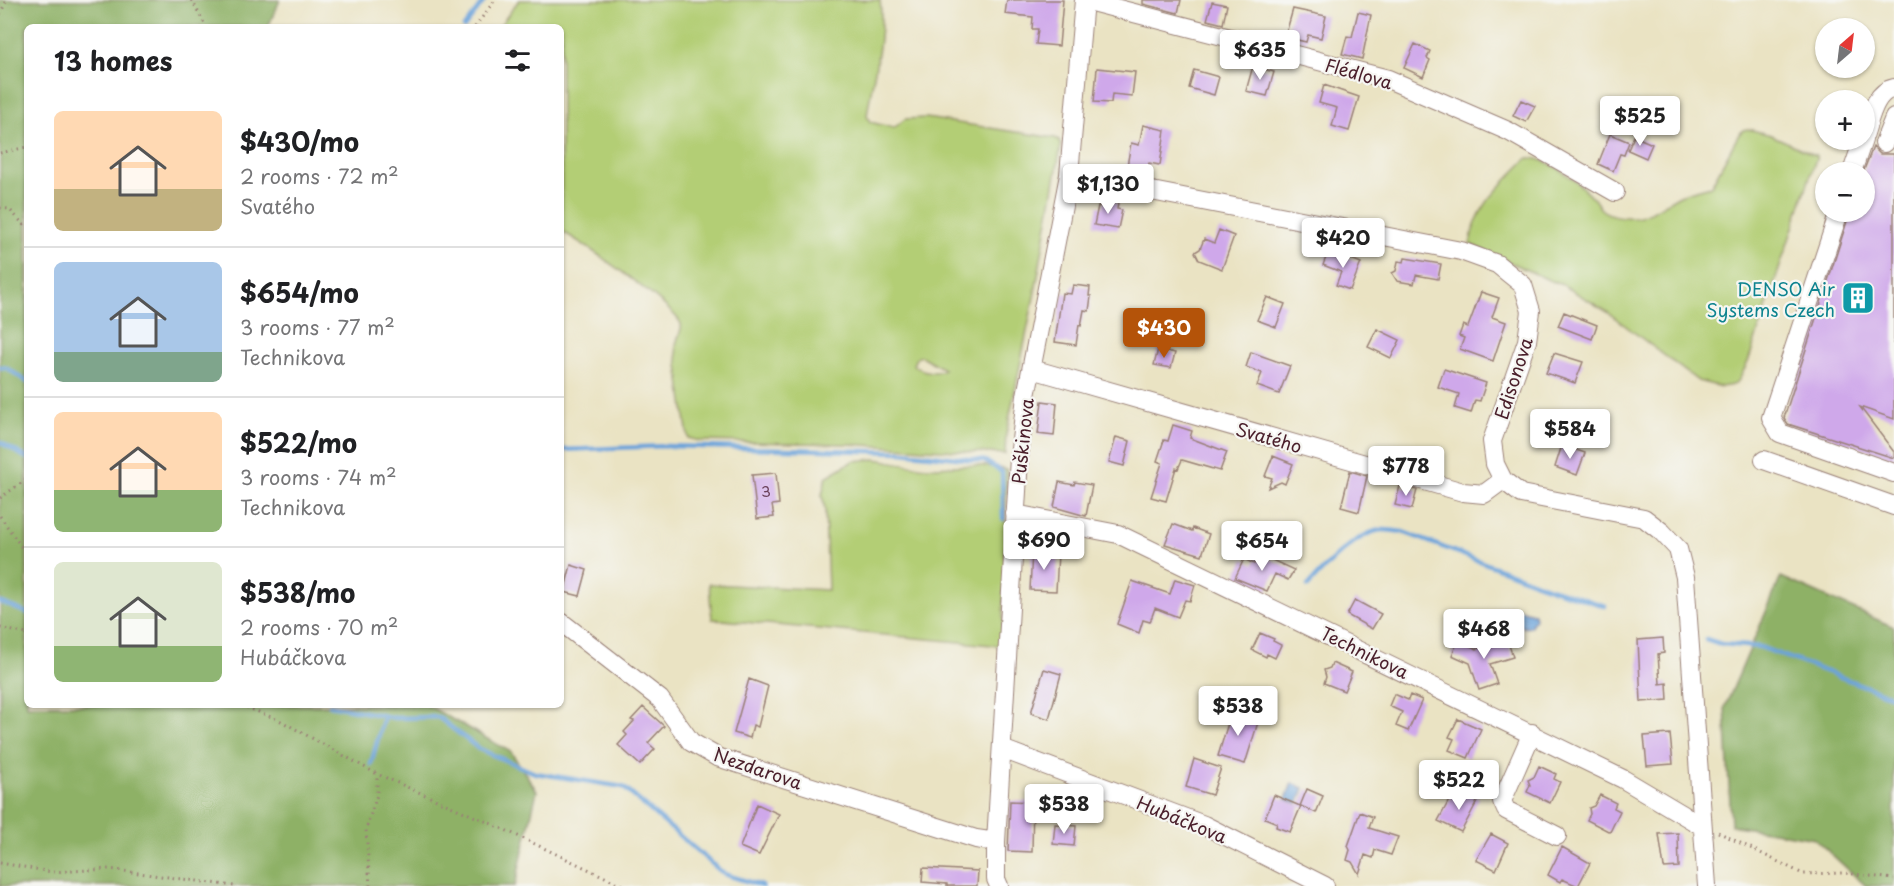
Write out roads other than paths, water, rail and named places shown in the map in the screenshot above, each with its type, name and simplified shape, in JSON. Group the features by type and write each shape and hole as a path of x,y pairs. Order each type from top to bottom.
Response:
{"street":[{"name":"Puškinova","path":"999,886 996,879 996,842 1015,514 1026,396 1069,175 1084,0"},
{"name":"Flédlova","path":"1084,0 1388,80 1508,131 1615,192"},
{"path":"1875,106 1877,100 1888,89 1894,88"},
{"path":"1884,143 1894,118"},
{"name":"Edisonova","path":"1069,175 1461,251 1497,264 1523,285 1531,311 1527,341 1492,441 1494,464 1503,480"},
{"path":"1836,222 1771,418 1780,433 1894,473"},
{"name":"Svatého","path":"1032,369 1463,492 1484,494 1503,480"},
{"path":"1764,460 1894,506"},
{"path":"1503,480 1521,494 1644,518 1678,549 1685,578 1707,886"},
{"name":"Technikova","path":"1015,514 1118,534 1532,733 1623,779 1702,826"},
{"name":"Nezdarova","path":"564,624 660,699 691,741 717,757 976,839 996,842"},
{"path":"1532,733 1502,801 1503,806 1506,810 1557,836"},
{"name":"Hubáčkova","path":"1002,749 1204,825 1325,886"}],"water":[{"path":"1518,609 1534,613 1535,619 1530,627 1521,626 1514,619 1511,613"},
{"path":"1292,783 1304,788 1298,804 1286,799"}],"waterway":[{"path":"466,24 485,0"},
{"path":"0,367 7,368 24,380"},
{"path":"0,442 24,456"},
{"path":"564,450 667,446 902,452 985,461 1002,472 1003,519"},
{"path":"1308,586 1332,560 1363,536 1389,530 1403,532 1550,588 1605,606"},
{"path":"0,602 24,612"},
{"path":"1706,639 1721,644 1760,647 1894,697"},
{"path":"345,708 395,718 438,717 479,749 535,773 623,787 724,874 762,886"},
{"path":"371,764 384,716"}],"place":[{"name":"DENSO Air Systems Czech","path":"1858,298"}]}
